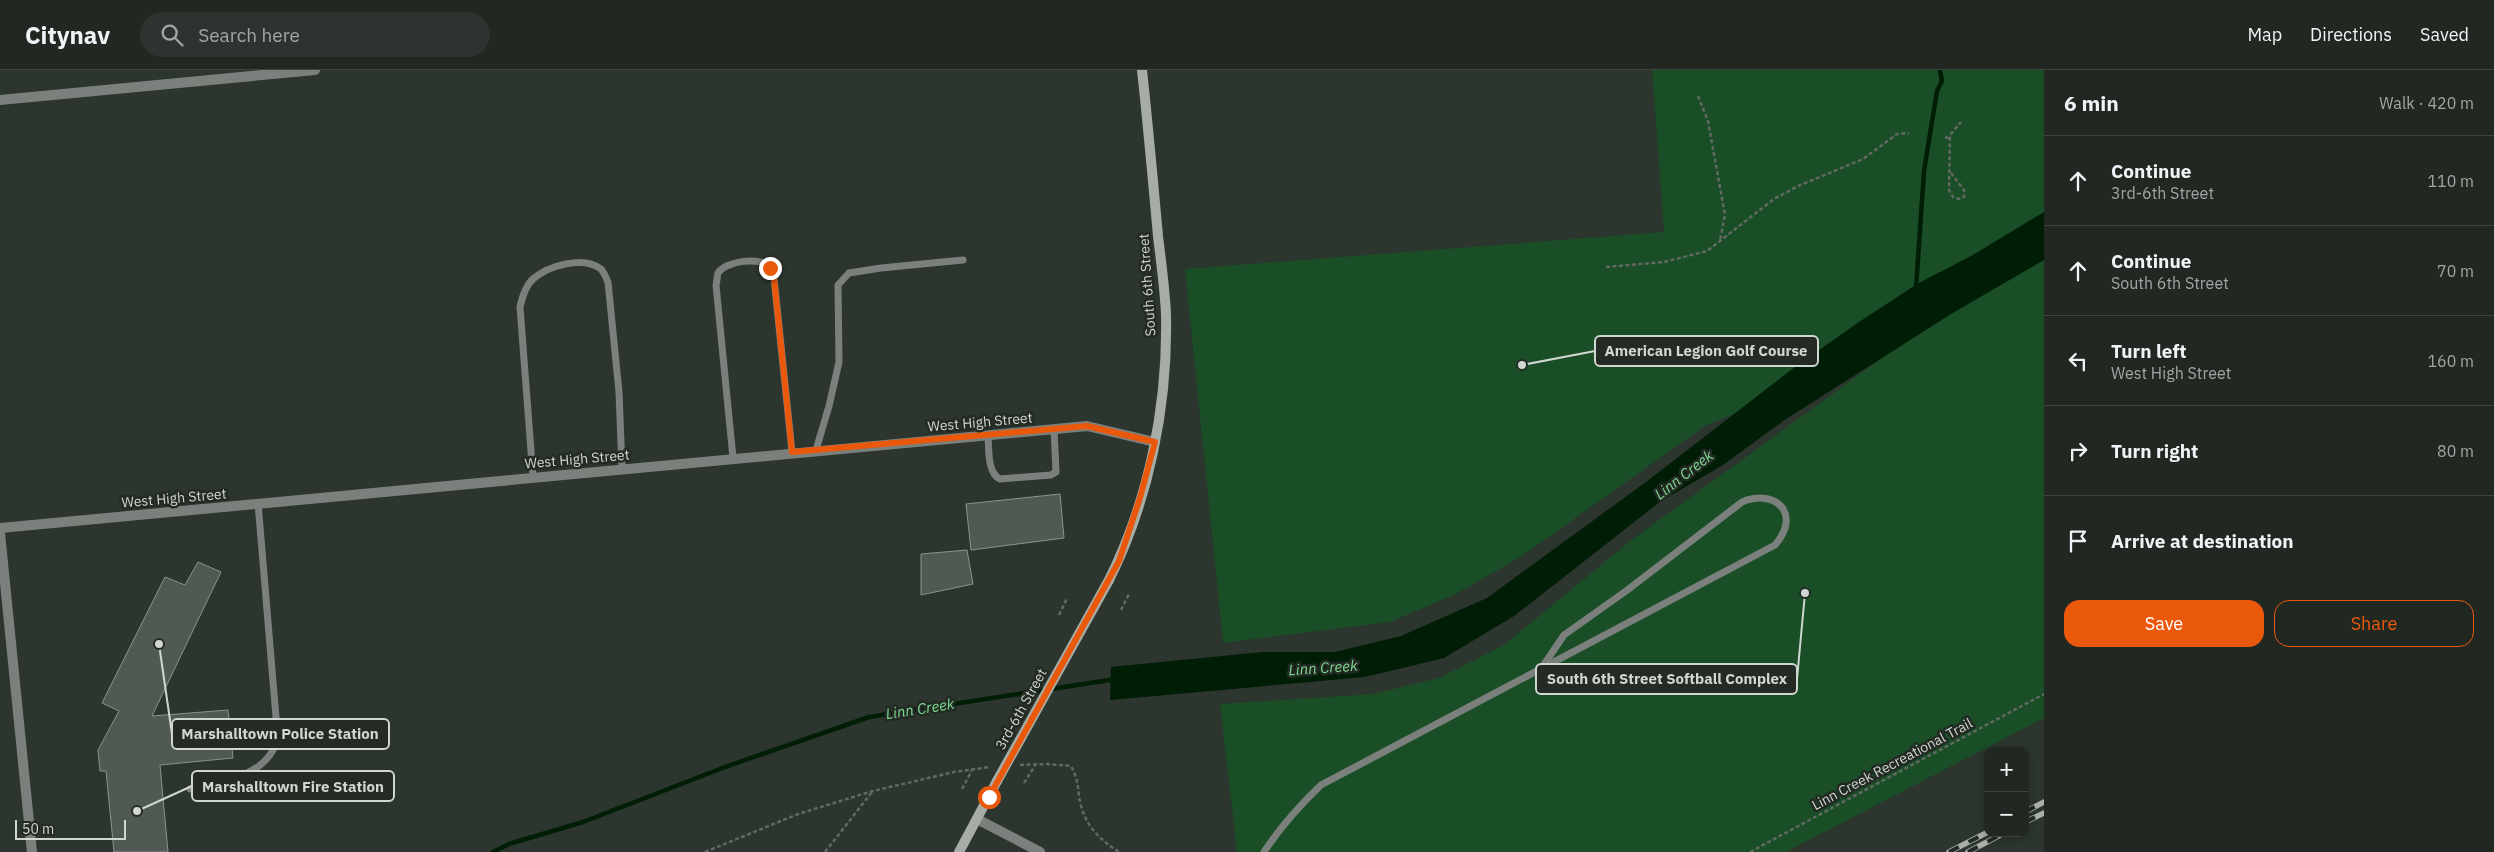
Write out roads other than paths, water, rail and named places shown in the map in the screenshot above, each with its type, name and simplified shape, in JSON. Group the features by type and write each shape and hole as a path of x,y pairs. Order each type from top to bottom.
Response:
{"main road":[{"name":"South 6th Street","path":"1109,580 1119,561 1140,498 1155,442 1164,384 1166,315 1142,70"},
{"name":"3rd-6th Street","path":"959,852 1109,580"}],"street":[{"path":"0,100 316,70"},
{"name":"West High Street","path":"0,528 792,452 1087,426 1155,442"},
{"path":"0,533 32,852"},
{"path":"977,819 1040,852"}],"lane":[{"path":"816,450 830,406 839,362 838,285 849,273 963,260"},
{"path":"534,477 520,307 523,293 532,280 554,267 576,262 591,263 603,270 608,282 619,392 622,469"},
{"path":"733,458 716,285 718,273 726,266 748,262 763,263 770,268 774,278 792,452"},
{"path":"988,435 992,470 995,476 1000,479 1056,472 1054,429"},
{"path":"1264,852 1279,829 1300,805 1322,785 1541,669 1775,545 1783,536 1788,525 1786,514 1780,504 1767,498 1754,497 1742,502 1626,591 1564,635 1541,669"},
{"path":"190,789 253,770 268,759 275,747 277,729 258,503"}],"water":[{"path":"2044,212 2044,260 1951,314 1783,421 1723,465 1661,501 1514,616 1444,658 1365,677 1110,700 1111,667 1263,652 1335,652 1401,636 1487,598 1646,482 1791,370 1856,324 1917,284 1971,256"}],"waterway":[{"path":"1916,288 1924,171 1937,91 1942,81 1940,70"},
{"name":"Linn Creek","path":"493,852 509,844 583,822 725,767 869,717 1116,679"}],"railway":[{"path":"2029,810 2044,802"},
{"path":"2029,820 2044,813"},
{"path":"1949,852 1984,834"},
{"path":"1968,852 1996,837"}],"place":[{"name":"American Legion Golf Course","path":"1522,365"},
{"name":"South 6th Street Softball Complex","path":"1805,593"},
{"name":"Marshalltown Police Station","path":"159,644"},
{"name":"Marshalltown Fire Station","path":"137,811"}]}
